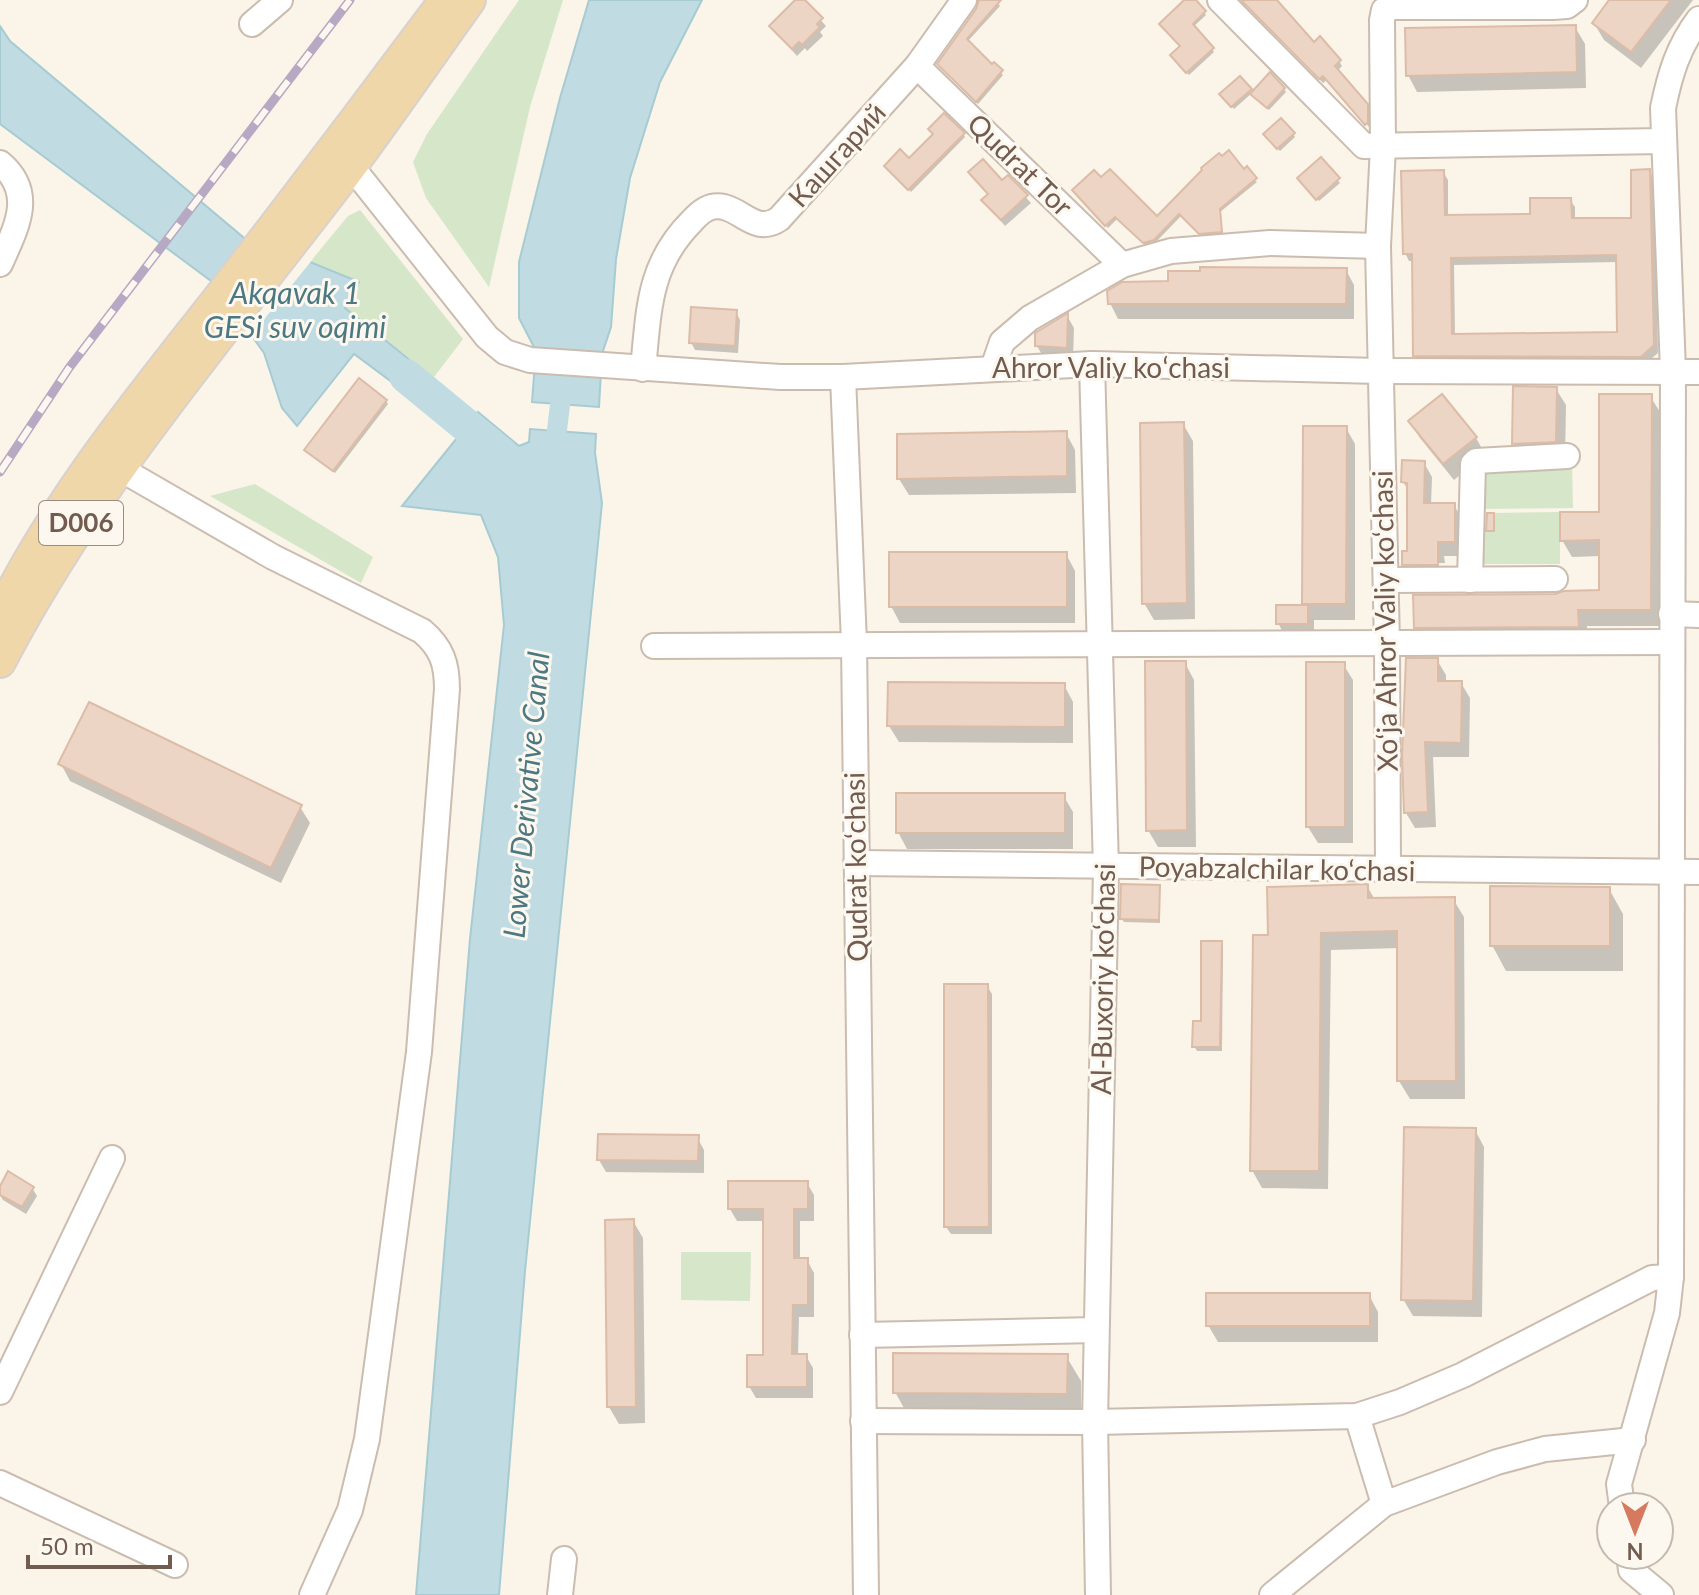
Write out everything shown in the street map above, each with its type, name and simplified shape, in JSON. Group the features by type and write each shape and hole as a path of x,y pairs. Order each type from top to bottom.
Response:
{"main road":[{"path":"342,159 445,0"},
{"path":"342,159 470,0"},
{"name":"D006","path":"0,614 34,552 342,159"},
{"name":"D006","path":"0,662 56,564 107,461"}],"street":[{"path":"252,24 280,0"},
{"name":"Кашгарий","path":"643,369 649,310 659,266 673,240 705,208 712,206 725,207 755,224 771,225 779,219 917,66 964,0"},
{"path":"1220,0 1364,146 1663,141"},
{"path":"1386,5 1553,7 1567,6 1575,0"},
{"name":"Xo‘ja Ahror Valiy ko‘chasi","path":"1386,5 1378,246 1386,580 1388,870"},
{"path":"1620,1491 1619,1484 1667,1313 1671,1277 1673,371 1663,108 1670,70 1682,42 1699,19"},
{"name":"Qudrat Tor","path":"917,66 1122,265"},
{"path":"342,159 487,337 505,352 530,360 643,369 780,377 843,377"},
{"path":"0,163 12,173 22,197 15,229 0,264"},
{"path":"993,368 1002,342 1030,318 1122,265 1171,251 1270,243 1378,246"},
{"name":"Ahror Valiy koʻchasi","path":"843,377 1092,364 1379,371"},
{"name":"Al-Buxoriy ko‘chasi","path":"1092,364 1106,868 1096,1330 1098,1595"},
{"path":"1379,371 1699,372"},
{"name":"Qudrat ko‘chasi","path":"843,377 854,643 866,1595"},
{"path":"1470,580 1473,464 1476,461 1567,456"},
{"path":"107,461 273,557 422,631 435,642 444,658 447,689 419,1052 367,1439 350,1510 312,1595"},
{"path":"1386,580 1555,579"},
{"path":"1671,614 1699,615"},
{"path":"654,646 1671,642"},
{"name":"Poyabzalchilar ko‘chasi","path":"856,863 1699,872"},
{"path":"0,1392 112,1158"},
{"path":"863,1421 1095,1422 1357,1416 1451,1381 1652,1278 1671,1277"},
{"path":"862,1335 1096,1330"},
{"path":"1357,1416 1384,1504"},
{"path":"1272,1595 1384,1504 1497,1462 1545,1449 1633,1440"},
{"path":"0,1483 175,1565"},
{"path":"560,1595 564,1559"},
{"path":"325,1564 335,1595"},
{"path":"1632,1571 1661,1595"}],"green space":[{"path":"519,0 563,0 530,107 489,287 426,198 413,162 427,134"},
{"path":"360,210 463,339 434,377 345,308 359,283 310,262 348,216"},
{"path":"1572,464 1573,508 1478,509 1477,465"},
{"path":"255,484 373,557 361,583 210,496"},
{"path":"1560,512 1560,564 1479,564 1479,531 1494,530 1494,513"},
{"path":"681,1252 751,1252 750,1301 681,1300"}],"water":[{"path":"589,0 702,0 660,82 630,178 616,259 611,327 602,354 599,407 532,402 536,351 519,318 519,262 560,98"},
{"name":"Akqavak 1 GESi suv oqimi","path":"0,26 10,41 249,242 359,282 345,308 451,393 435,414 354,354 297,426 282,408 264,353 215,284 0,124"},
{"path":"478,412 519,446 529,442 530,429 596,434 595,453 602,503 525,1271 499,1595 416,1595 470,939 504,625 498,557 481,515 402,506"}],"pier":[{"path":"252,239 313,259 249,338 212,288"}],"building":[{"path":"795,0 805,0 823,18 817,24 820,27 802,45 799,42 792,49 769,26"},
{"path":"979,0 1001,0 967,39 992,64 994,62 1003,70 976,102 937,64 976,9"},
{"path":"1184,0 1196,0 1206,11 1193,24 1214,48 1186,73 1170,55 1180,46 1159,24"},
{"path":"1241,0 1277,0 1314,42 1320,36 1341,60 1335,66 1368,104 1368,122 1365,125 1323,76 1319,79"},
{"path":"1609,0 1671,0 1631,52 1592,23"},
{"path":"1576,25 1577,72 1406,76 1405,28"},
{"path":"1270,72 1285,88 1267,108 1250,94"},
{"path":"1240,76 1252,89 1231,107 1219,94"},
{"path":"944,113 965,133 908,190 884,166 900,149 909,158 933,134 928,129"},
{"path":"1281,118 1295,133 1277,149 1263,134"},
{"path":"1229,150 1244,169 1247,166 1257,178 1220,209 1222,232 1199,234 1179,214 1154,240 1143,243 1115,217 1105,226 1072,190 1094,170 1101,177 1110,169 1157,216 1201,168 1219,153 1222,156"},
{"path":"1321,157 1340,178 1316,200 1297,178"},
{"path":"983,159 1002,180 1008,175 1028,195 1001,220 981,200 988,194 968,172"},
{"path":"1650,169 1654,345 1641,357 1413,356 1412,254 1403,254 1401,171 1444,170 1445,215 1530,214 1530,198 1571,198 1572,218 1631,218 1631,170","holes":["1616,255 1617,332 1452,334 1451,258"]},
{"path":"1200,267 1347,268 1346,304 1108,304 1107,291 1122,282 1168,281 1168,271 1200,271"},
{"path":"691,307 737,310 735,346 689,343"},
{"path":"1068,313 1067,348 1035,346 1035,333"},
{"path":"359,378 387,400 333,471 304,450"},
{"path":"1513,386 1557,387 1556,442 1512,444"},
{"path":"1442,394 1477,437 1443,464 1408,421"},
{"path":"1599,394 1652,394 1651,610 1578,610 1579,627 1414,628 1413,595 1555,594 1599,590 1599,540 1560,541 1560,512 1599,512"},
{"path":"1184,422 1187,603 1142,604 1140,423"},
{"path":"1303,426 1347,426 1346,604 1302,604"},
{"path":"1067,431 1067,476 897,479 897,434"},
{"path":"1402,460 1425,461 1424,503 1455,503 1455,542 1438,542 1438,565 1402,565 1402,551 1407,551 1407,483 1401,482"},
{"path":"1487,513 1494,513 1494,531 1486,531"},
{"path":"889,552 1067,552 1067,607 889,607"},
{"path":"1276,605 1308,605 1308,624 1276,624"},
{"path":"1406,658 1438,658 1438,681 1462,681 1461,743 1425,742 1428,812 1404,813 1402,756"},
{"path":"1145,661 1186,661 1187,830 1146,831"},
{"path":"1306,662 1345,662 1345,827 1306,827"},
{"path":"888,682 1065,683 1065,727 887,726"},
{"path":"89,702 302,805 271,868 58,764"},
{"path":"896,793 1065,793 1065,833 896,833"},
{"path":"1121,884 1160,885 1159,920 1120,919"},
{"path":"1368,884 1368,898 1455,897 1456,1081 1397,1081 1397,931 1321,933 1319,1171 1250,1171 1253,935 1268,935 1267,887"},
{"path":"1490,886 1610,887 1610,946 1490,946"},
{"path":"1201,941 1222,941 1220,1047 1192,1047 1193,1021 1201,1021"},
{"path":"944,984 988,984 989,1227 944,1227"},
{"path":"1404,1127 1476,1128 1473,1301 1401,1300"},
{"path":"598,1134 699,1135 698,1161 597,1160"},
{"path":"8,1171 34,1187 22,1207 0,1195 0,1186"},
{"path":"728,1181 808,1181 808,1209 794,1209 794,1258 808,1258 808,1305 793,1305 792,1354 807,1354 807,1387 747,1387 747,1355 763,1355 763,1209 728,1209"},
{"path":"634,1219 636,1407 607,1407 605,1220"},
{"path":"1206,1293 1370,1293 1370,1326 1206,1326"},
{"path":"893,1353 1068,1354 1067,1394 893,1393"}],"waterway":[{"path":"406,376 501,454"},
{"name":"Lower Derivative Canal","path":"554,455 563,380"}],"railway":[{"path":"0,472 69,368 350,0"}]}
